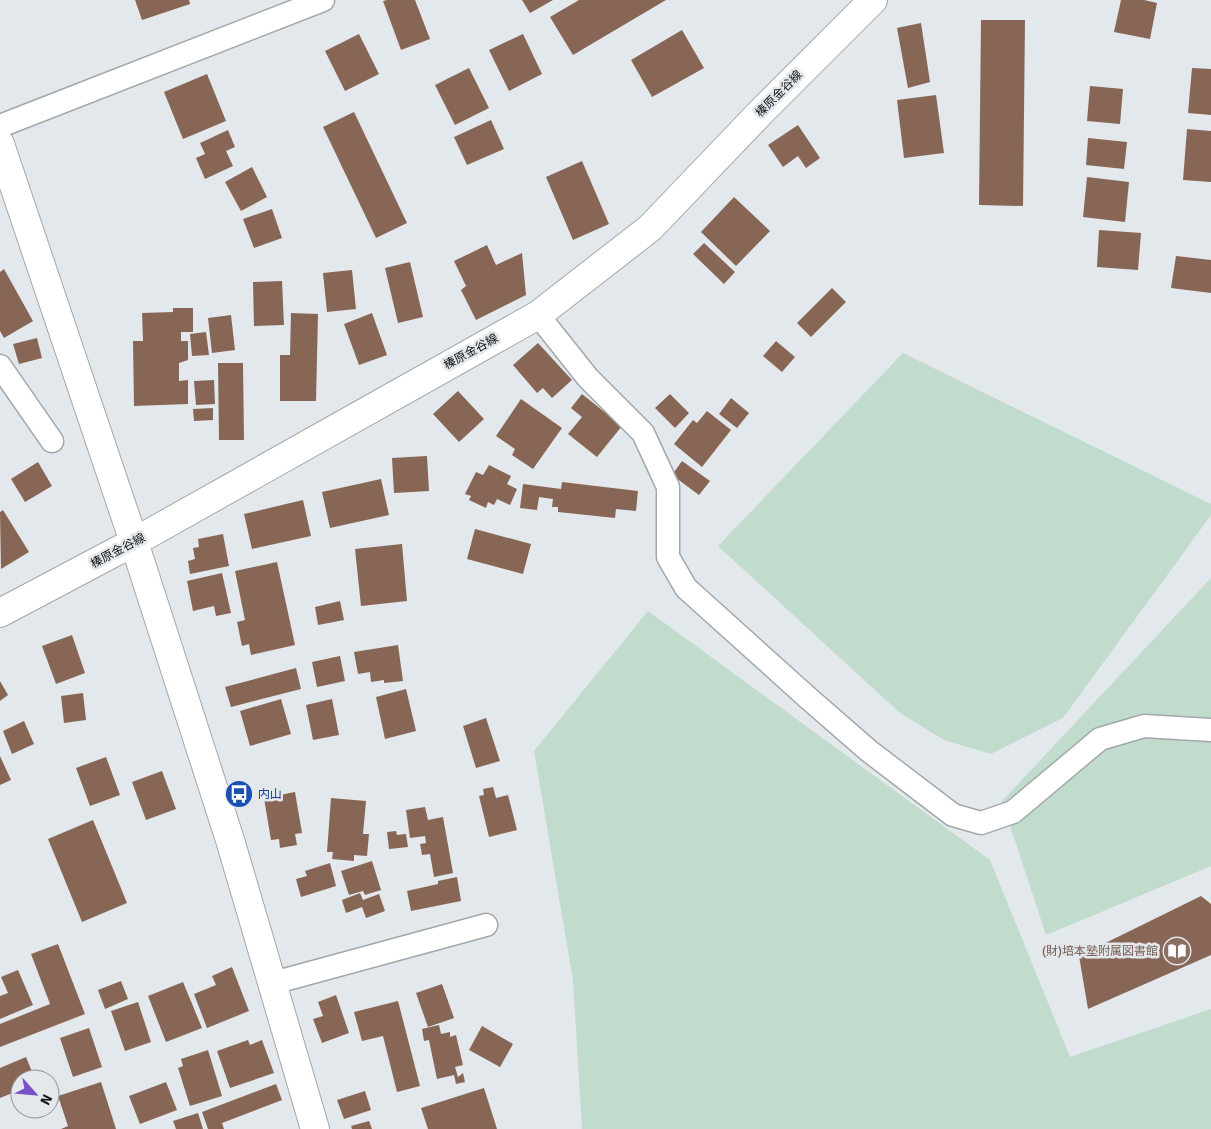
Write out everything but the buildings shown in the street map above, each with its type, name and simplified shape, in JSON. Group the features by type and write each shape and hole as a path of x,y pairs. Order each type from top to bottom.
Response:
{"main road":[{"name":"榛原金谷線","path":"0,613 134,542 538,315 650,228 761,112 873,0"},
{"path":"0,144 134,542 230,840 315,1129"}],"street":[{"path":"0,126 323,0"},
{"path":"538,315 588,378 643,433 668,487 668,557 686,588 869,750 953,814 981,823 1013,812 1100,739 1144,726 1211,730"},
{"path":"0,366 52,441"},
{"path":"273,983 486,925"}],"green space":[{"path":"903,353 1211,504 1211,515 1063,718 991,754 944,740 900,713 718,546"},
{"path":"1211,578 1211,866 1046,935 1002,801"},
{"path":"648,611 990,860 1070,1057 1211,1009 1211,1129 582,1129 573,980 534,751"}],"place":[{"name":"内山","path":"239,794"},
{"name":"(財)培本塾附属図書館","path":"1177,951"}]}
